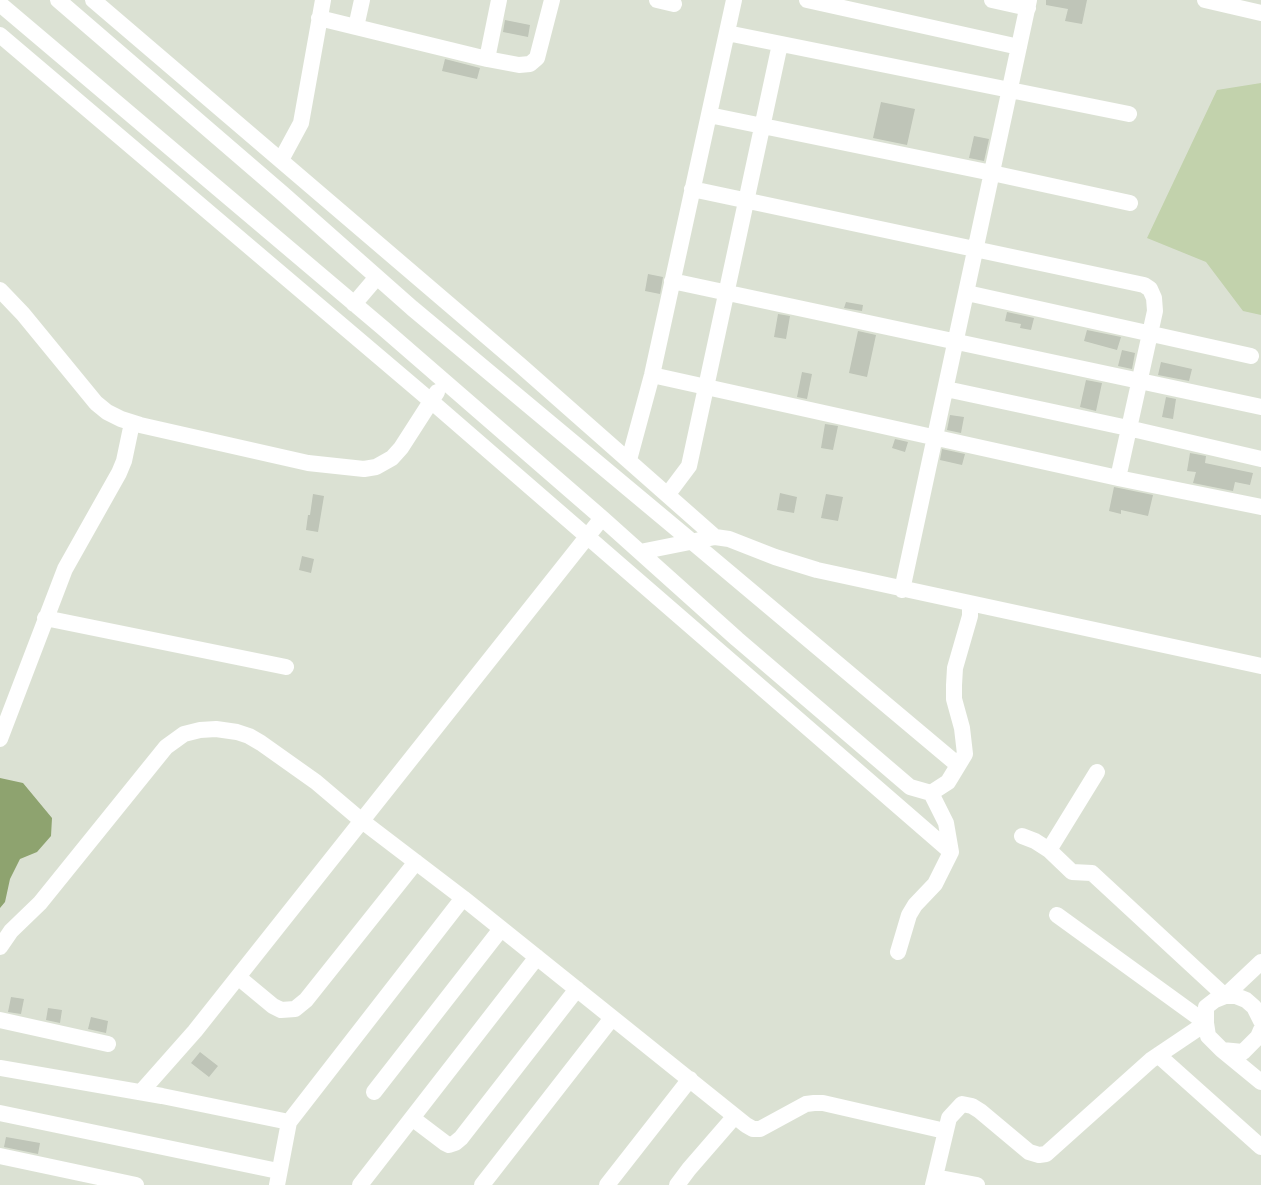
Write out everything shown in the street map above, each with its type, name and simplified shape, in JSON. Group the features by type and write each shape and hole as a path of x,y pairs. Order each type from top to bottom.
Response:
{"street":[{"path":"58,0 412,308 958,766"},
{"path":"93,0 668,494 715,537"},
{"path":"281,160 301,123 323,0"},
{"path":"356,27 362,0"},
{"path":"487,59 499,0"},
{"path":"319,18 519,65 530,64 537,58 552,0"},
{"path":"657,0 674,4"},
{"path":"628,460 652,375 734,0"},
{"path":"807,0 1019,47"},
{"path":"902,590 1028,4 992,0"},
{"path":"1205,0 1261,13"},
{"path":"0,4 354,304 602,518 737,639 910,787 931,793 946,822 951,852 934,884 915,905 909,915 898,952"},
{"path":"727,33 1129,114"},
{"path":"0,34 588,536 951,852"},
{"path":"668,494 689,466 780,44"},
{"path":"709,115 1130,203"},
{"path":"692,189 1144,285 1150,289 1154,298 1155,311 1118,478"},
{"path":"354,304 377,277"},
{"path":"672,281 1261,408"},
{"path":"0,290 23,314 96,403 107,412 132,423 308,462 364,469 376,467 392,458 401,448 443,382"},
{"path":"967,293 1251,356"},
{"path":"652,375 935,436 1118,478 1261,507"},
{"path":"946,389 1261,459"},
{"path":"0,740 65,569 124,461 132,423"},
{"path":"141,1092 190,1037 602,518"},
{"path":"640,552 715,537 741,542 804,567 902,590 1261,666"},
{"path":"931,793 948,782 965,754 962,728 954,699 954,685 955,668 970,616 970,604"},
{"path":"45,618 286,667"},
{"path":"0,947 10,931 40,903 166,747 184,734 216,729 249,736 316,782 362,821 463,898 734,1116 753,1128 760,1129 806,1104 823,1103 945,1131"},
{"path":"1049,850 1097,772"},
{"path":"1022,836 1035,841 1049,850 1072,872 1092,873 1225,996 1236,996 1246,1000 1254,1007 1261,1020"},
{"path":"238,977 273,1006 281,1010 295,1009 306,1000 416,862"},
{"path":"0,1113 278,1178 289,1122 463,898"},
{"path":"1057,915 1206,1023"},
{"path":"374,1092 501,929"},
{"path":"360,1185 537,957"},
{"path":"1260,965 1225,996 1215,1000 1206,1007 1206,1023 1208,1036 1261,1082"},
{"path":"412,1118 445,1144 455,1144 577,990"},
{"path":"482,1185 612,1018"},
{"path":"0,1020 108,1044"},
{"path":"978,1185 934,1181 949,1118 953,1111 962,1104 980,1111 1029,1152 1040,1155 1046,1154 1125,1082 1158,1055 1206,1023"},
{"path":"1222,1050 1243,1052 1258,1037 1261,1030"},
{"path":"1158,1055 1261,1147"},
{"path":"0,1068 141,1092 289,1122"},
{"path":"607,1185 690,1079"},
{"path":"677,1185 689,1168 734,1116"},
{"path":"0,1156 136,1185"}],"shaded area":[{"path":"1261,83 1261,315 1243,311 1206,262 1147,238 1217,90"},
{"path":"0,778 23,783 52,818 51,836 37,852 20,859 10,879 5,902 0,908"}],"building":[{"path":"1046,0 1087,0 1082,24 1065,21 1068,9 1046,5"},
{"path":"505,20 530,25 528,37 503,32"},
{"path":"445,59 480,68 477,79 442,71"},
{"path":"881,102 915,109 907,145 873,138"},
{"path":"974,136 989,139 984,161 969,158"},
{"path":"648,274 663,277 660,294 645,291"},
{"path":"846,302 863,305 862,311 844,308"},
{"path":"1007,312 1034,318 1031,330 1020,328 1021,324 1005,321"},
{"path":"778,314 790,316 786,339 774,337"},
{"path":"1087,330 1121,337 1117,350 1084,341"},
{"path":"858,331 876,335 867,377 849,373"},
{"path":"1122,350 1135,353 1132,369 1118,366"},
{"path":"1161,362 1192,369 1189,381 1158,375"},
{"path":"802,372 812,374 807,399 797,397"},
{"path":"1086,380 1102,383 1096,411 1080,407"},
{"path":"1166,397 1176,399 1173,419 1162,417"},
{"path":"950,415 964,417 961,433 947,430"},
{"path":"825,424 838,426 833,450 821,448"},
{"path":"895,439 908,442 905,452 892,448"},
{"path":"942,449 965,454 962,465 940,460"},
{"path":"1190,453 1206,456 1205,463 1253,473 1250,485 1235,482 1233,491 1193,483 1196,472 1187,471"},
{"path":"1114,487 1153,495 1148,516 1121,510 1121,514 1109,511"},
{"path":"780,493 797,497 794,513 777,510"},
{"path":"313,494 324,496 318,532 306,530"},
{"path":"826,494 843,497 838,521 821,518"},
{"path":"302,556 314,559 311,573 299,570"},
{"path":"11,997 24,999 21,1014 8,1012"},
{"path":"48,1008 62,1010 60,1023 46,1020"},
{"path":"91,1017 108,1021 106,1033 88,1029"},
{"path":"200,1052 218,1066 209,1077 191,1063"},
{"path":"6,1137 40,1143 38,1154 4,1147"}]}
